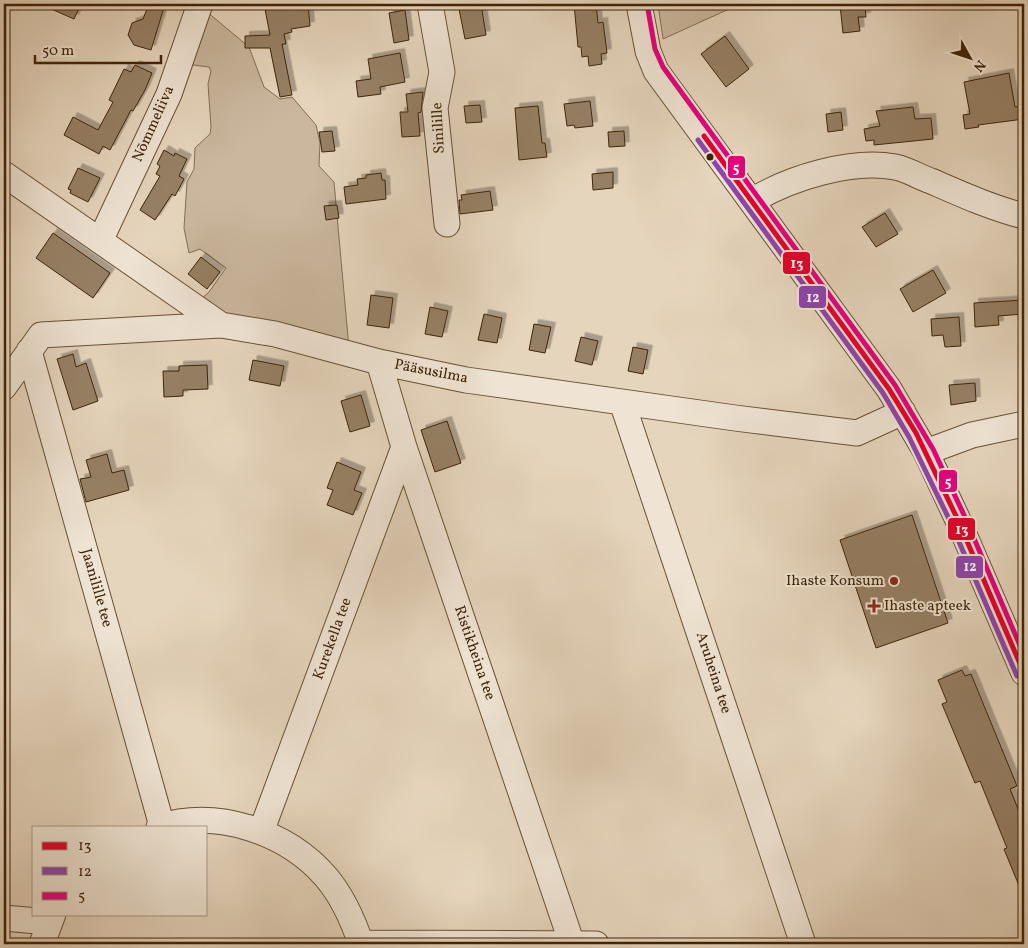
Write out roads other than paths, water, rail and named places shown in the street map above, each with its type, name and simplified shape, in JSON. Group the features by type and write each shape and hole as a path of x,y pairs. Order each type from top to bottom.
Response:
{"street":[{"name":"Nõmmeliiva","path":"100,241 169,94 200,4"},
{"name":"Sinilille","path":"430,4 442,72 434,108 447,224"},
{"path":"639,4 648,51 656,71 889,389 926,452 957,518 1024,673"},
{"path":"752,201 772,189 817,174 861,164 896,167 1004,211 1024,216"},
{"name":"Pääsusilma","path":"4,174 221,325 275,334 379,362 466,380 735,418 857,433 902,412"},
{"path":"4,387 41,335 221,325"},
{"name":"Jaanilille tee","path":"29,351 161,826"},
{"name":"Ristikheina tee","path":"379,362 404,447 565,922 570,944"},
{"name":"Aruheina tee","path":"622,402 803,944"},
{"path":"926,452 972,435 1024,424"},
{"name":"Kurekella tee","path":"261,832 404,447"},
{"path":"161,826 212,821 237,825 261,832 285,844 325,877 341,898 353,921 361,944"},
{"path":"4,918 48,927"},
{"path":"366,944 596,944"}],"place":[{"name":"Ihaste Konsum","path":"894,581"},
{"name":"Ihaste apteek","path":"874,606"}]}
